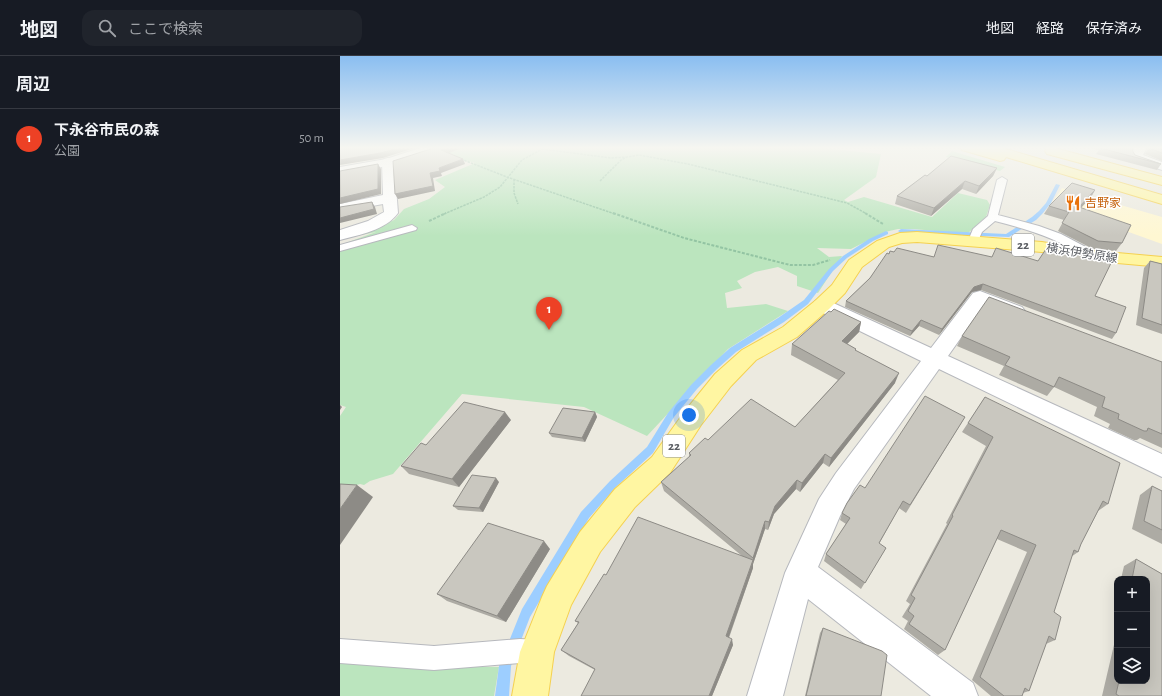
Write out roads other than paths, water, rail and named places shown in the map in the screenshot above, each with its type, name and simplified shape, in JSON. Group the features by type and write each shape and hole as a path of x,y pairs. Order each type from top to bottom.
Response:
{"main road":[{"path":"1070,177 1112,186"},
{"path":"1085,177 1162,200"},
{"path":"1125,177 1162,187"},
{"path":"1147,177 1162,181"},
{"name":"横浜伊勢原線","path":"822,306 839,289 855,264 892,241 917,237 1042,247 1095,256 1162,262"},
{"name":"22","path":"530,696 528,651 590,542 625,498 660,465 693,418 723,380 749,355 790,332 822,306"}],"street":[{"path":"340,235 386,218 391,213 389,177"},
{"path":"340,208 391,198"},
{"path":"766,696 800,573 829,508 845,481 980,297 1031,317"},
{"path":"822,306 1162,466"},
{"path":"800,573 960,696"}],"lane":[{"path":"973,241 977,231 993,217 1002,180"},
{"path":"993,217 1042,230 1057,236 1095,256"},
{"path":"340,248 412,228"},
{"path":"340,651 434,658 528,651"}],"waterway":[{"path":"901,231 1007,236 1041,212 1058,185"},
{"path":"502,696 505,666 526,613 585,515 613,484 650,450 671,415 694,387 714,367 733,350 781,320 806,302 831,270 845,257 871,240 886,233"}],"place":[{"name":"吉野家","path":"1073,203"},
{"name":"下永谷市民の森","path":"549,330"}]}
